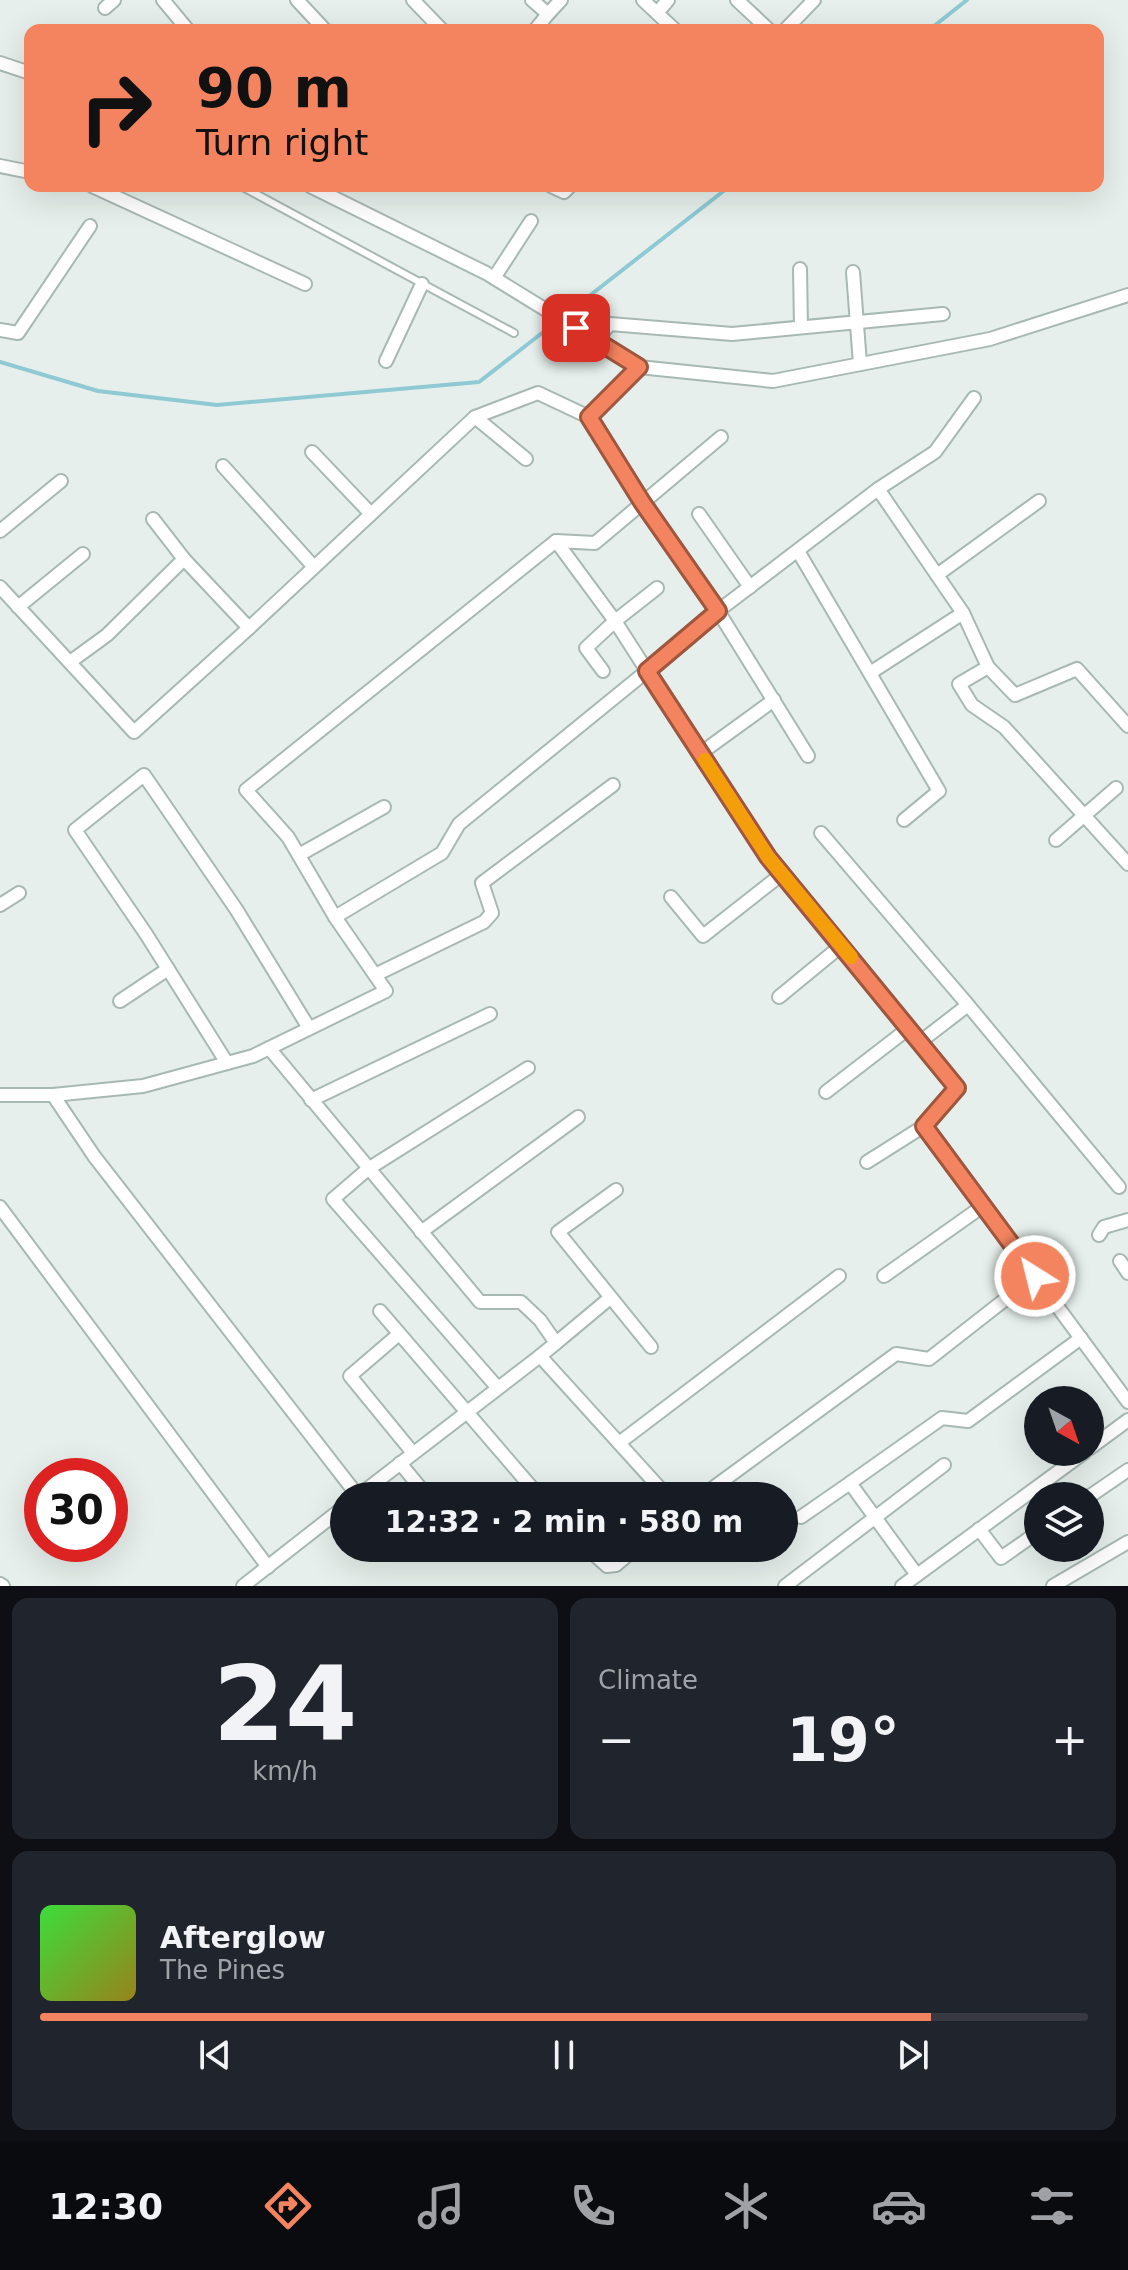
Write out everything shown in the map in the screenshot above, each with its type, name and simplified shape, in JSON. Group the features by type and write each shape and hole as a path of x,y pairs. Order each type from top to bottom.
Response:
{"street":[{"path":"163,0 183,24"},
{"path":"297,0 319,24"},
{"path":"413,0 436,24"},
{"path":"532,0 548,14"},
{"path":"540,24 561,0"},
{"path":"643,0 669,24"},
{"path":"657,13 668,0"},
{"path":"737,0 763,24"},
{"path":"791,24 814,0"},
{"path":"2,65 24,71"},
{"path":"0,166 24,171"},
{"path":"106,192 305,284"},
{"path":"322,192 494,278 639,367 773,381 990,339 1128,295"},
{"path":"494,278 531,221"},
{"path":"0,330 18,333 90,226"},
{"path":"800,269 801,327"},
{"path":"853,272 860,364"},
{"path":"386,361 422,284"},
{"path":"596,340 610,324 732,334 943,314"},
{"path":"589,417 639,367"},
{"path":"0,587 134,732 475,417 538,393 589,417 642,502 718,611 808,756"},
{"path":"335,917 442,853 459,824 718,611 878,489 935,452 974,398"},
{"path":"475,417 526,459"},
{"path":"0,1095 53,1095 143,1086 253,1056 386,991 335,917 288,837 246,790 556,541 595,543 721,437"},
{"path":"312,452 371,514"},
{"path":"223,466 314,567"},
{"path":"0,531 61,481"},
{"path":"878,489 963,613 988,667 1015,695 1077,669 1128,726"},
{"path":"937,575 1039,501"},
{"path":"699,514 750,587"},
{"path":"153,519 184,559 249,628"},
{"path":"556,541 615,621 782,874 957,1088 924,1126 867,1162"},
{"path":"798,551 939,791 904,820"},
{"path":"18,607 83,554"},
{"path":"70,662 107,635 184,559"},
{"path":"603,671 586,648 657,588"},
{"path":"870,673 963,613"},
{"path":"988,667 959,684 972,705 1004,727 1128,864"},
{"path":"701,753 774,700"},
{"path":"227,1063 75,830 144,775 236,909 309,1028"},
{"path":"375,975 484,922 492,913 482,883 613,785"},
{"path":"1056,840 1116,788"},
{"path":"299,855 384,807"},
{"path":"821,833 1119,1187"},
{"path":"671,897 703,936 782,874"},
{"path":"0,905 19,893"},
{"path":"779,997 841,946"},
{"path":"120,1001 168,969"},
{"path":"920,1042 968,1005"},
{"path":"311,1100 490,1014"},
{"path":"826,1092 909,1028"},
{"path":"269,1048 480,1302 521,1302 540,1320 556,1343"},
{"path":"497,1387 333,1199 368,1169 528,1068"},
{"path":"53,1095 94,1156 347,1482"},
{"path":"421,1232 578,1117"},
{"path":"924,1126 1128,1402"},
{"path":"616,1190 558,1232 651,1347"},
{"path":"884,1276 983,1206"},
{"path":"0,1207 268,1567"},
{"path":"1099,1235 1104,1227 1128,1220"},
{"path":"1120,1261 1128,1273"},
{"path":"619,1443 839,1276"},
{"path":"721,1482 896,1354 929,1359 1035,1276"},
{"path":"376,1482 610,1298"},
{"path":"380,1311 527,1482"},
{"path":"399,1334 350,1376 413,1453"},
{"path":"801,1517 942,1418 968,1421 1081,1338"},
{"path":"540,1356 654,1482"},
{"path":"1104,1438 1128,1420"},
{"path":"400,1463 416,1482"},
{"path":"785,1586 944,1465"},
{"path":"902,1586 1066,1466"},
{"path":"1104,1486 1128,1470"},
{"path":"850,1483 917,1575"},
{"path":"243,1586 330,1518"},
{"path":"979,1529 1001,1558 1024,1542"},
{"path":"1053,1586 1128,1542"}],"lane":[{"path":"252,192 514,333"}],"waterway":[{"path":"937,24 967,0"},
{"path":"570,311 722,192"},
{"path":"0,362 98,391 217,405 479,382 551,326"}],"slow traffic":[{"path":"705,760 768,857 851,957"}],"route":[{"path":"576,328 639,367 589,417 642,502 718,611 647,671 768,857 957,1088 924,1126 1035,1276"}]}
